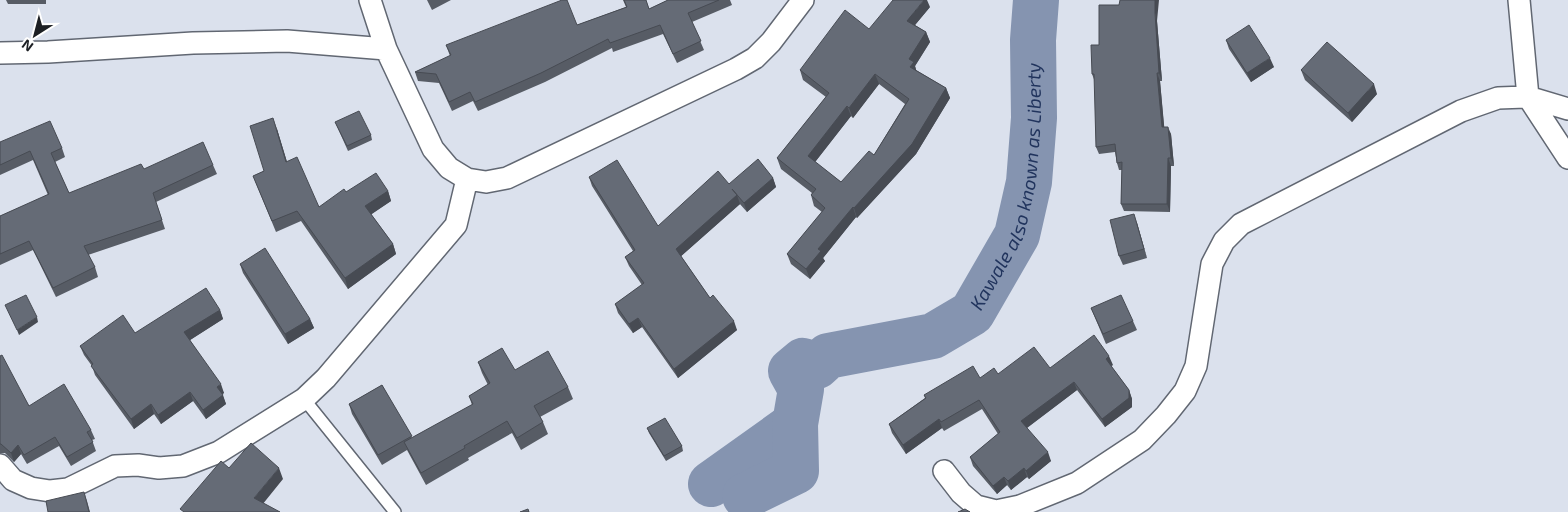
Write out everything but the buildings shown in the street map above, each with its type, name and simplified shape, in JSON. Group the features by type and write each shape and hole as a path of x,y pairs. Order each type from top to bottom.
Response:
{"street":[{"path":"370,0 386,49 433,149 449,168 467,179 486,182 507,178 736,69 755,58 771,42 803,0"},
{"path":"1519,0 1528,97 1568,158"},
{"path":"0,54 193,42 287,41 386,49"},
{"path":"944,471 961,493 976,506 996,511 1020,506 1077,484 1142,440 1166,415 1185,391 1196,366 1212,264 1224,241 1241,224 1461,110 1498,98 1528,97 1568,109"},
{"path":"0,465 13,480 31,488 50,491 68,488 115,466 138,465 159,468 183,466 219,452 304,399 326,378 456,225 467,179"}],"lane":[{"path":"304,399 395,512"}],"waterway":[{"name":"Kawale also known as Liberty","path":"745,496 796,471 795,424 801,389 791,371 803,361 817,366 828,356 933,336 972,313 1017,235 1029,182 1034,118 1033,40 1036,0"},
{"path":"711,484 795,424"}]}
